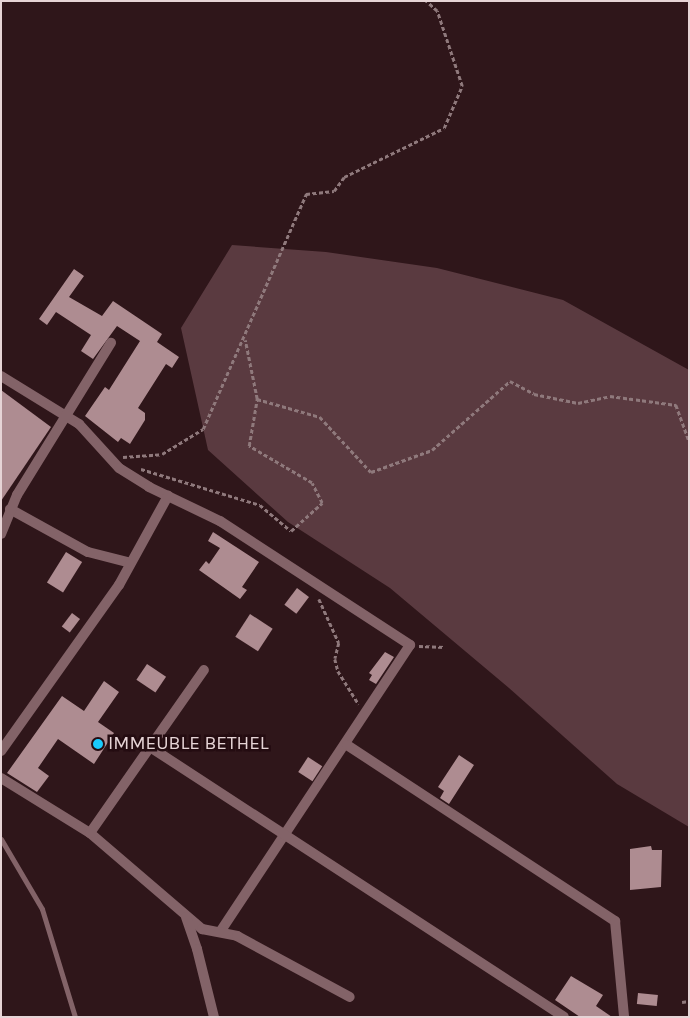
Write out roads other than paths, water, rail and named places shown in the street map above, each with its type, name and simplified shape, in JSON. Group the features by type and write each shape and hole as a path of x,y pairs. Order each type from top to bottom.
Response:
{"street":[{"path":"1,534 10,509 111,343"},
{"path":"1,376 66,416 90,434 109,458 134,478 228,526 410,645 347,745 221,930"},
{"path":"1,751 119,585 168,496"},
{"path":"10,509 88,552 131,563"},
{"path":"90,833 204,670"},
{"path":"347,745 614,921 624,1017"},
{"path":"150,747 564,1017"},
{"path":"1,778 90,833 202,928 221,930 251,943 350,997"},
{"path":"186,915 198,949 214,1017"}],"lane":[{"path":"1,839 42,909 75,1017"}],"place":[{"name":"IMMEUBLE BETHEL","path":"98,744"}]}
